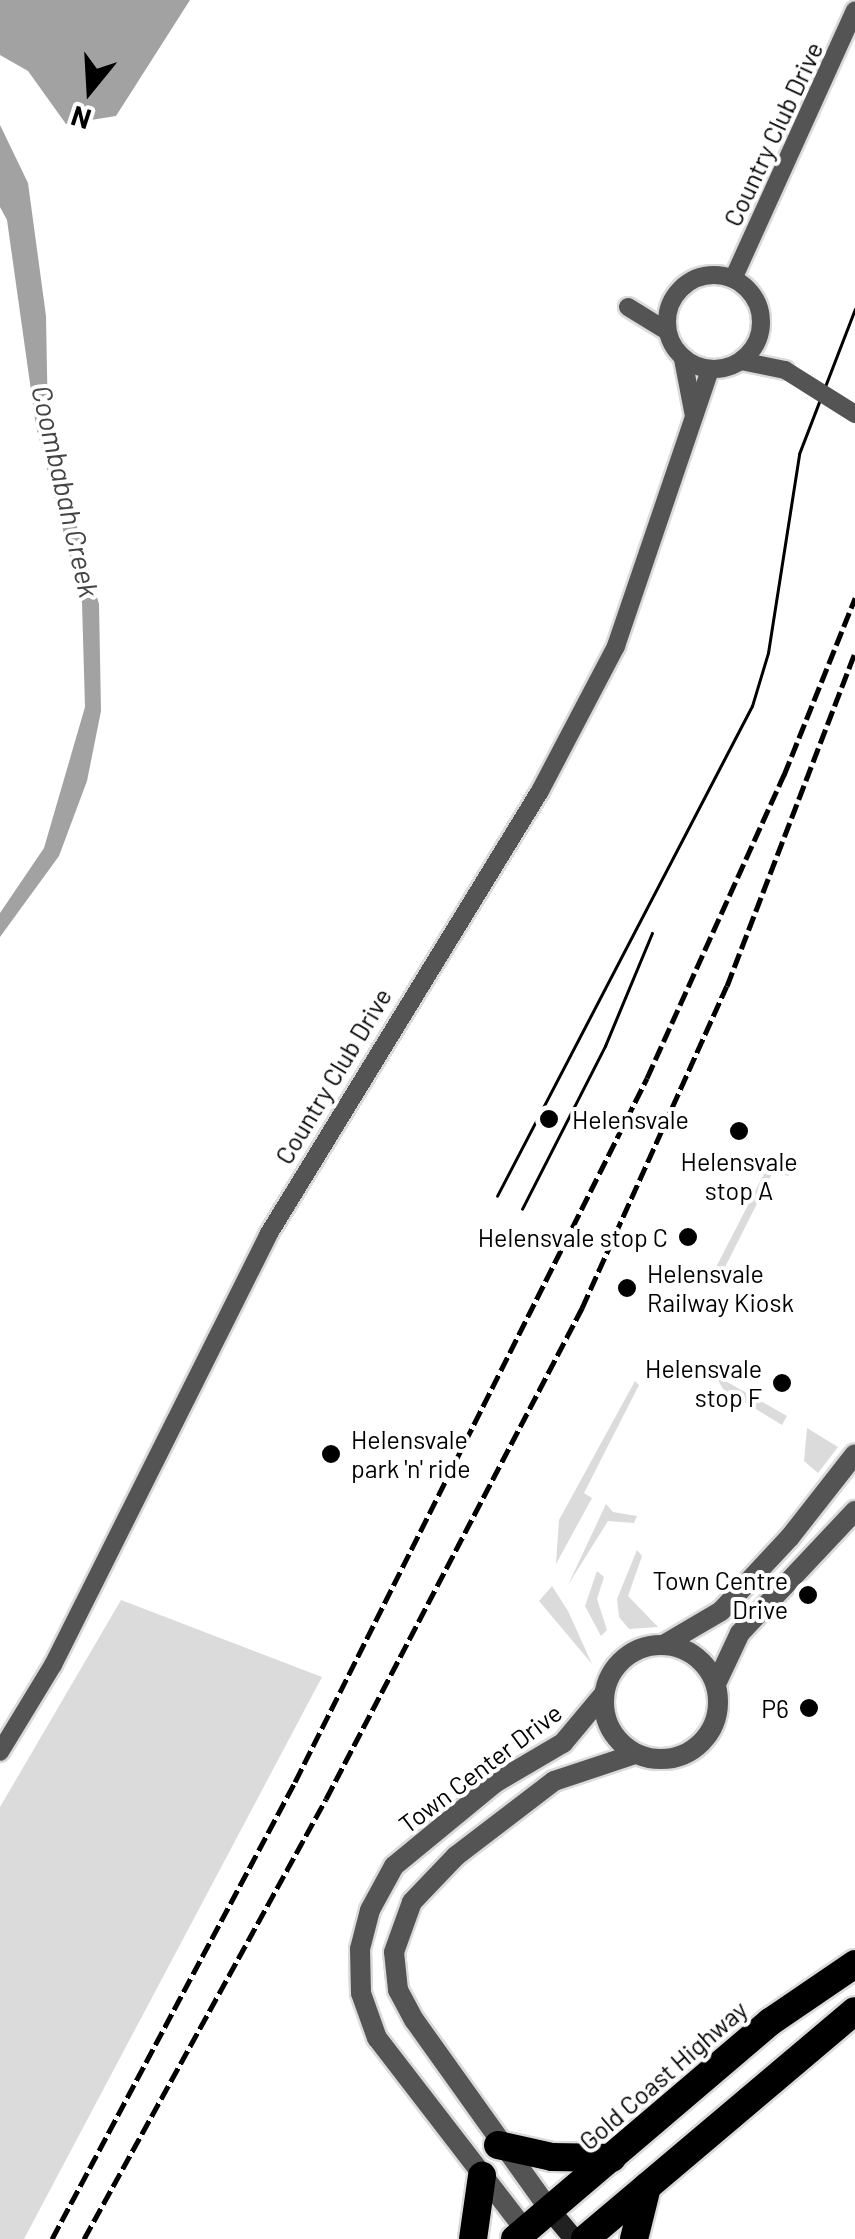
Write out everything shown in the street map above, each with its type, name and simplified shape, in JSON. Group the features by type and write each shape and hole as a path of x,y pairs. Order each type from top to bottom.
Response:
{"highway":[{"name":"Gold Coast Highway","path":"524,2236 549,2209 770,2022 855,1964"},
{"path":"586,2239 855,2011"},
{"path":"498,2144 552,2156 612,2158"},
{"path":"473,2239 482,2176"},
{"path":"634,2239 647,2187"}],"main road":[{"path":"549,2209 574,2239"}],"street":[{"name":"Country Club Drive","path":"733,279 855,10"},
{"path":"668,331 628,307 669,307 696,278 733,279 750,292 761,313 757,343 741,360 710,370 682,358"},
{"name":"Country Club Drive","path":"669,307 668,331 682,358 694,422"},
{"path":"757,343 784,370 855,414"},
{"path":"741,360 784,370"},
{"name":"Country Club Drive","path":"0,1752 53,1665 259,1252 540,791 616,646 710,370"},
{"path":"632,1755 608,1725 604,1694 626,1657 689,1636 720,1611 855,1454"},
{"path":"549,2209 498,2144 406,2008 394,1968 396,1938 425,1884 502,1818 566,1775 632,1755 664,1760 698,1744 715,1716 716,1684 740,1633 855,1511"},
{"path":"663,1644 700,1659 716,1684"},
{"name":"Town Center Drive","path":"524,2236 377,2038 362,1992 364,1929 394,1866 495,1783 563,1743 604,1694"}],"shaded area":[{"path":"787,1163 798,1167 788,1176 774,1170 720,1277 713,1273 764,1174"},
{"path":"715,1375 787,1416 782,1425 723,1389"},
{"path":"635,1381 639,1385 584,1493 592,1498 556,1564 559,1520"},
{"path":"807,1428 838,1447 818,1473 804,1461"},
{"path":"606,1504 613,1512 637,1516 634,1523 608,1521 568,1585"},
{"path":"637,1550 642,1556 628,1596 658,1627 629,1629 619,1617 617,1599"},
{"path":"597,1571 604,1577 597,1599 607,1630 601,1636 585,1606"},
{"path":"552,1586 568,1611 592,1664 539,1601"},
{"path":"121,1600 322,1677 24,2239 0,2239 0,1807"}],"water":[{"path":"0,0 190,0 116,116 66,124 28,71 0,55"},
{"name":"Coombabah Creek","path":"0,125 28,183 46,316 48,425 99,604 101,711 87,781 59,856 0,937 0,913 44,848 85,707 82,603 36,426 7,220 0,207"}],"tram line":[{"path":"497,1196 752,706 768,653 799,454 855,309"},
{"path":"522,1209 605,1046 652,933"}],"railway":[{"path":"52,2239 295,1782 647,1078 784,775 855,598"},
{"path":"84,2239 326,1799 582,1308 727,986 855,653"}],"place":[{"name":"Helensvale","path":"549,1119"},
{"name":"Helensvale stop A","path":"739,1131"},
{"name":"Helensvale stop C","path":"688,1237"},
{"name":"Helensvale Railway Kiosk","path":"627,1288"},
{"name":"Helensvale stop F","path":"782,1383"},
{"name":"Helensvale park 'n' ride","path":"331,1454"},
{"name":"Town Centre Drive","path":"808,1595"},
{"name":"P6","path":"809,1708"}]}
